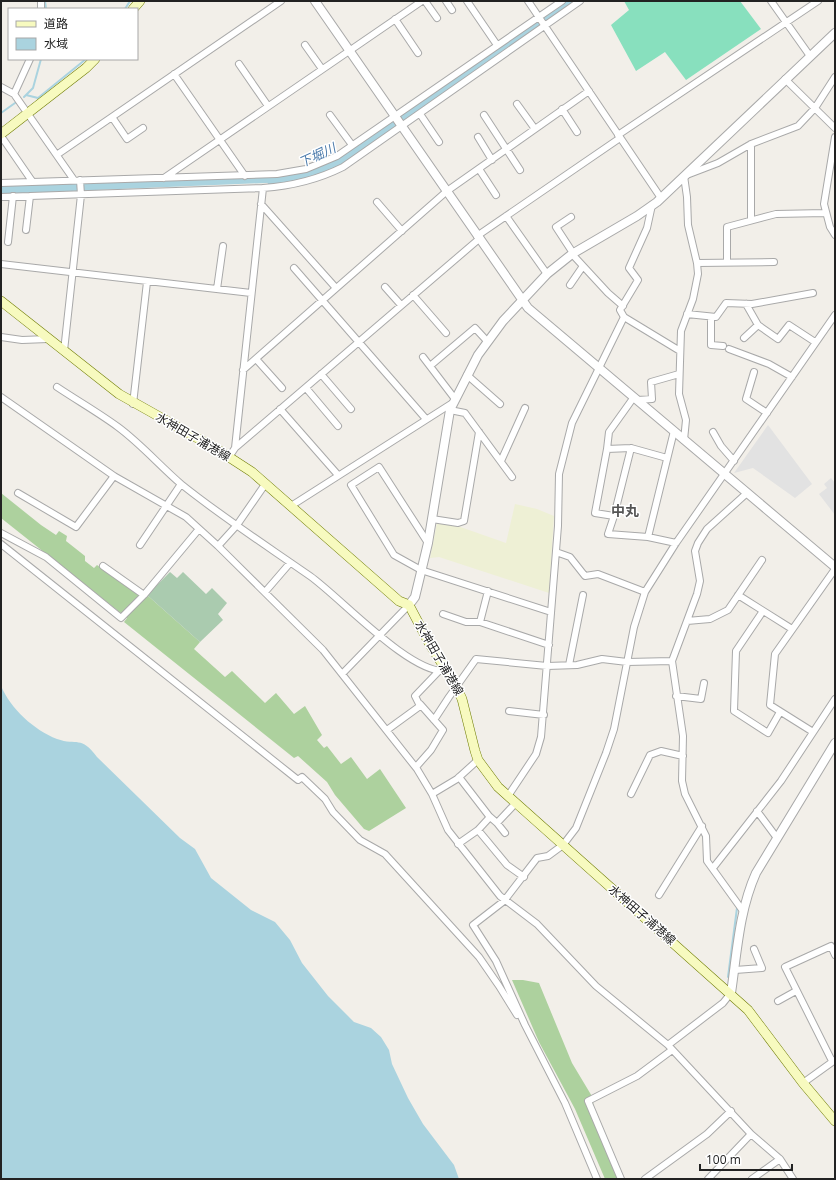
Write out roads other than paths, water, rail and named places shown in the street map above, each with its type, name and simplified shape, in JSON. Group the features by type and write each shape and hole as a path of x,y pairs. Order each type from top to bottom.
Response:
{"main road":[{"path":"1,135 28,112 86,68 94,60"},
{"name":"水神田子浦港線","path":"1,301 133,404 229,457 266,483 399,601 409,605 442,672 457,687 462,699 478,760 498,786 731,993 757,1020 803,1083 835,1121"}],"street":[{"path":"58,154 281,1"},
{"path":"315,1 528,308 835,568 775,654 770,705 813,732"},
{"path":"164,178 422,1"},
{"path":"425,1 437,18"},
{"path":"446,1 452,10"},
{"path":"467,1 497,45"},
{"path":"528,1 661,198"},
{"path":"1,183 245,176 292,173 306,169 337,156 562,1"},
{"path":"1,197 263,188 302,183 329,174 343,167 420,114 580,1"},
{"path":"771,1 810,56"},
{"path":"229,457 234,448 306,388 478,237 619,136 818,1"},
{"path":"395,19 418,53"},
{"path":"343,673 415,597 428,543 453,404 467,375 487,341 547,274 573,254 637,216 661,198 835,33"},
{"path":"305,45 322,69"},
{"path":"14,94 30,60"},
{"path":"239,64 268,106"},
{"path":"174,74 245,176"},
{"path":"684,176 718,163 751,144 798,126 815,108 835,77"},
{"path":"785,79 835,128"},
{"path":"1,87 14,94 28,112 77,180 81,195 64,351"},
{"path":"243,370 447,191 589,91"},
{"path":"517,104 535,129"},
{"path":"562,109 577,132"},
{"path":"420,114 439,142"},
{"path":"330,115 352,145"},
{"path":"484,116 520,170"},
{"path":"112,117 127,139 143,128"},
{"path":"1,135 32,182"},
{"path":"478,137 492,160"},
{"path":"835,137 824,204 825,213 835,235"},
{"path":"751,144 751,220"},
{"path":"479,169 496,195"},
{"path":"684,176 688,225 697,263 698,274 693,299 681,331 679,394 686,420 684,440"},
{"path":"234,448 263,188"},
{"path":"8,242 14,196"},
{"path":"26,230 30,196"},
{"path":"377,202 402,231"},
{"path":"261,204 336,288"},
{"path":"652,205 647,228 629,268 638,280 620,310 624,317 680,351"},
{"path":"727,262 727,227 776,214 825,213"},
{"path":"506,216 547,274"},
{"path":"571,217 556,227 573,254 583,266 608,294 623,306"},
{"path":"217,289 223,246"},
{"path":"697,263 774,262"},
{"path":"1,264 251,293"},
{"path":"570,285 583,266"},
{"path":"294,268 426,418"},
{"path":"133,404 147,282"},
{"path":"385,287 401,305"},
{"path":"687,314 711,318 716,317 726,303 746,304 813,293"},
{"path":"413,295 446,334"},
{"path":"746,304 758,326 778,339 790,325 815,342"},
{"path":"598,1179 565,1103 525,1026 496,961 473,925 504,900 524,877 537,858 548,856 563,845 576,828 614,729 634,627 645,592 676,543 835,315"},
{"path":"508,796 536,754 542,737 556,552 559,474 572,423 624,317"},
{"path":"711,318 711,345 726,348 769,364 792,377"},
{"path":"744,338 758,326"},
{"path":"430,366 475,328 487,341"},
{"path":"1,337 22,340 48,339"},
{"path":"424,357 453,404 465,413 512,477"},
{"path":"256,359 282,388"},
{"path":"754,372 746,400 767,413"},
{"path":"321,374 351,409"},
{"path":"636,399 652,399 651,382 679,374"},
{"path":"467,375 500,404"},
{"path":"58,387 119,428 181,484 310,576 379,635 420,665 442,672"},
{"path":"306,388 338,426"},
{"path":"1,397 114,476 186,517 265,592 323,650 343,673 416,767 432,794 445,824 458,844 504,900 537,924 596,986 670,1048 731,1111 751,1134 780,1159 793,1179"},
{"path":"614,516 595,512 609,432 636,399"},
{"path":"292,506 426,418 453,404"},
{"path":"501,461 525,408"},
{"path":"280,410 338,475"},
{"path":"648,537 674,431"},
{"path":"432,519 458,523 464,521 479,432"},
{"path":"714,432 721,446 734,461"},
{"path":"607,448 631,448 667,458"},
{"path":"631,448 608,534 648,537 676,543"},
{"path":"428,543 379,468 351,485 394,555 421,570 551,612"},
{"path":"18,493 76,527 114,476"},
{"path":"218,546 237,525 266,483"},
{"path":"140,545 181,484"},
{"path":"743,911 707,860 706,836 685,794 682,781 683,736 672,661 697,594 700,581 696,551 698,543 707,529 747,493"},
{"path":"1,533 46,557 121,618 144,594 199,529"},
{"path":"1,544 298,780 302,777 310,784 325,799 333,812 360,840 385,854 479,957 525,1026"},
{"path":"556,552 570,557 585,576 598,574 645,592"},
{"path":"687,621 710,619 719,616 728,610 762,560"},
{"path":"265,592 290,563"},
{"path":"103,566 144,594"},
{"path":"480,622 488,592"},
{"path":"570,665 583,595"},
{"path":"738,595 792,629"},
{"path":"763,611 736,651 734,710 768,733 780,712"},
{"path":"444,614 466,622 480,622 549,644"},
{"path":"434,720 476,659 547,666 576,665 602,659 627,662 672,661"},
{"path":"416,767 431,750 443,730 420,704 415,696 442,672"},
{"path":"676,696 701,699 704,683"},
{"path":"713,868 781,781 835,699"},
{"path":"387,730 420,704"},
{"path":"509,711 544,715"},
{"path":"621,1179 588,1101 637,1076 723,1004 731,993 743,911 756,873 835,743"},
{"path":"631,794 650,755 661,750 683,756"},
{"path":"432,794 459,777 478,760"},
{"path":"459,777 490,817 505,833"},
{"path":"496,823 513,806"},
{"path":"757,811 777,838"},
{"path":"458,844 478,830 490,817"},
{"path":"659,895 702,826"},
{"path":"478,830 507,865 524,877"},
{"path":"803,1083 833,1060 796,991 785,967 831,946 835,955"},
{"path":"735,970 762,968 754,949"},
{"path":"778,1001 796,991"},
{"path":"645,1179 708,1134 731,1111"},
{"path":"708,1179 751,1134"},
{"path":"752,1179 780,1159"}],"water":[{"path":"287,177 288,182 1,194 1,186"},
{"path":"1,686 5,695 17,711 40,730 57,739 83,743 92,750 97,757 180,838 195,849 211,878 251,910 275,922 290,940 302,963 328,996 354,1022 371,1028 381,1037 389,1050 392,1064 408,1098 423,1124 454,1165 459,1179 1,1179"}],"waterway":[{"path":"45,1 46,8"},
{"path":"126,8 130,1"},
{"name":"下堀川","path":"273,182 302,179 337,164 572,1"},
{"path":"24,97 33,88 41,60"},
{"path":"26,95 38,98 85,60"},
{"path":"1,113 15,103"},
{"path":"728,977 737,908"}],"district":[{"name":"中丸","path":"625,511"}]}
